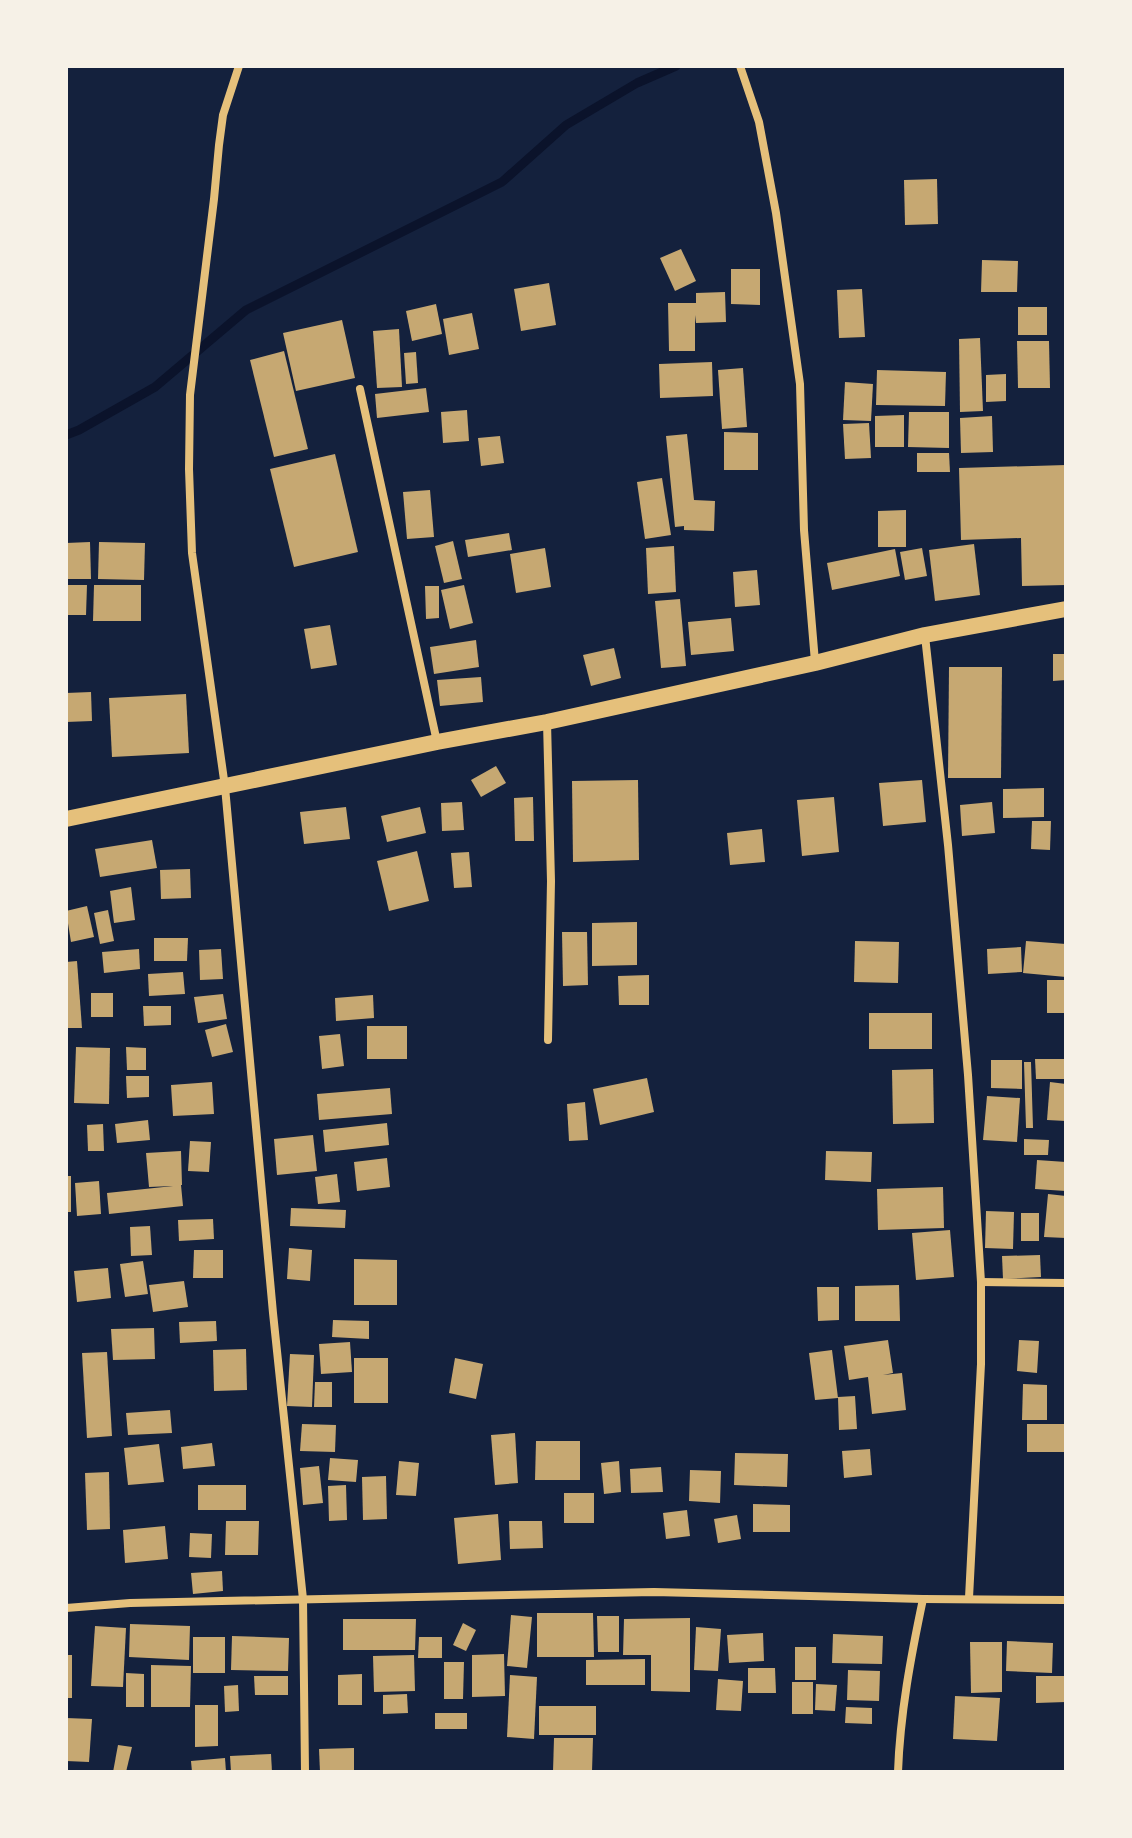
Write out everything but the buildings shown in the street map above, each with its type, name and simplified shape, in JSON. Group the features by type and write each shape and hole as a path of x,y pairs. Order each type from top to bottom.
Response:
{"main road":[{"path":"66,819 547,722 815,663 925,635 1066,609"}],"street":[{"path":"239,66 223,115 190,395 192,553 225,787 273,1313 303,1599 305,1772"},
{"path":"740,66 759,122 765,153 800,384 804,530 815,663"},
{"path":"360,389 437,742"},
{"path":"925,635 948,845 968,1075 981,1282 980,1379 969,1598"},
{"path":"547,722 551,881 548,1040"},
{"path":"981,1282 1066,1283"},
{"path":"66,1608 130,1603 654,1592 1066,1600"},
{"path":"898,1772 910,1661 923,1599"}],"waterway":[{"path":"66,435 155,387 246,310 502,182 566,125 637,83 676,66"}]}
